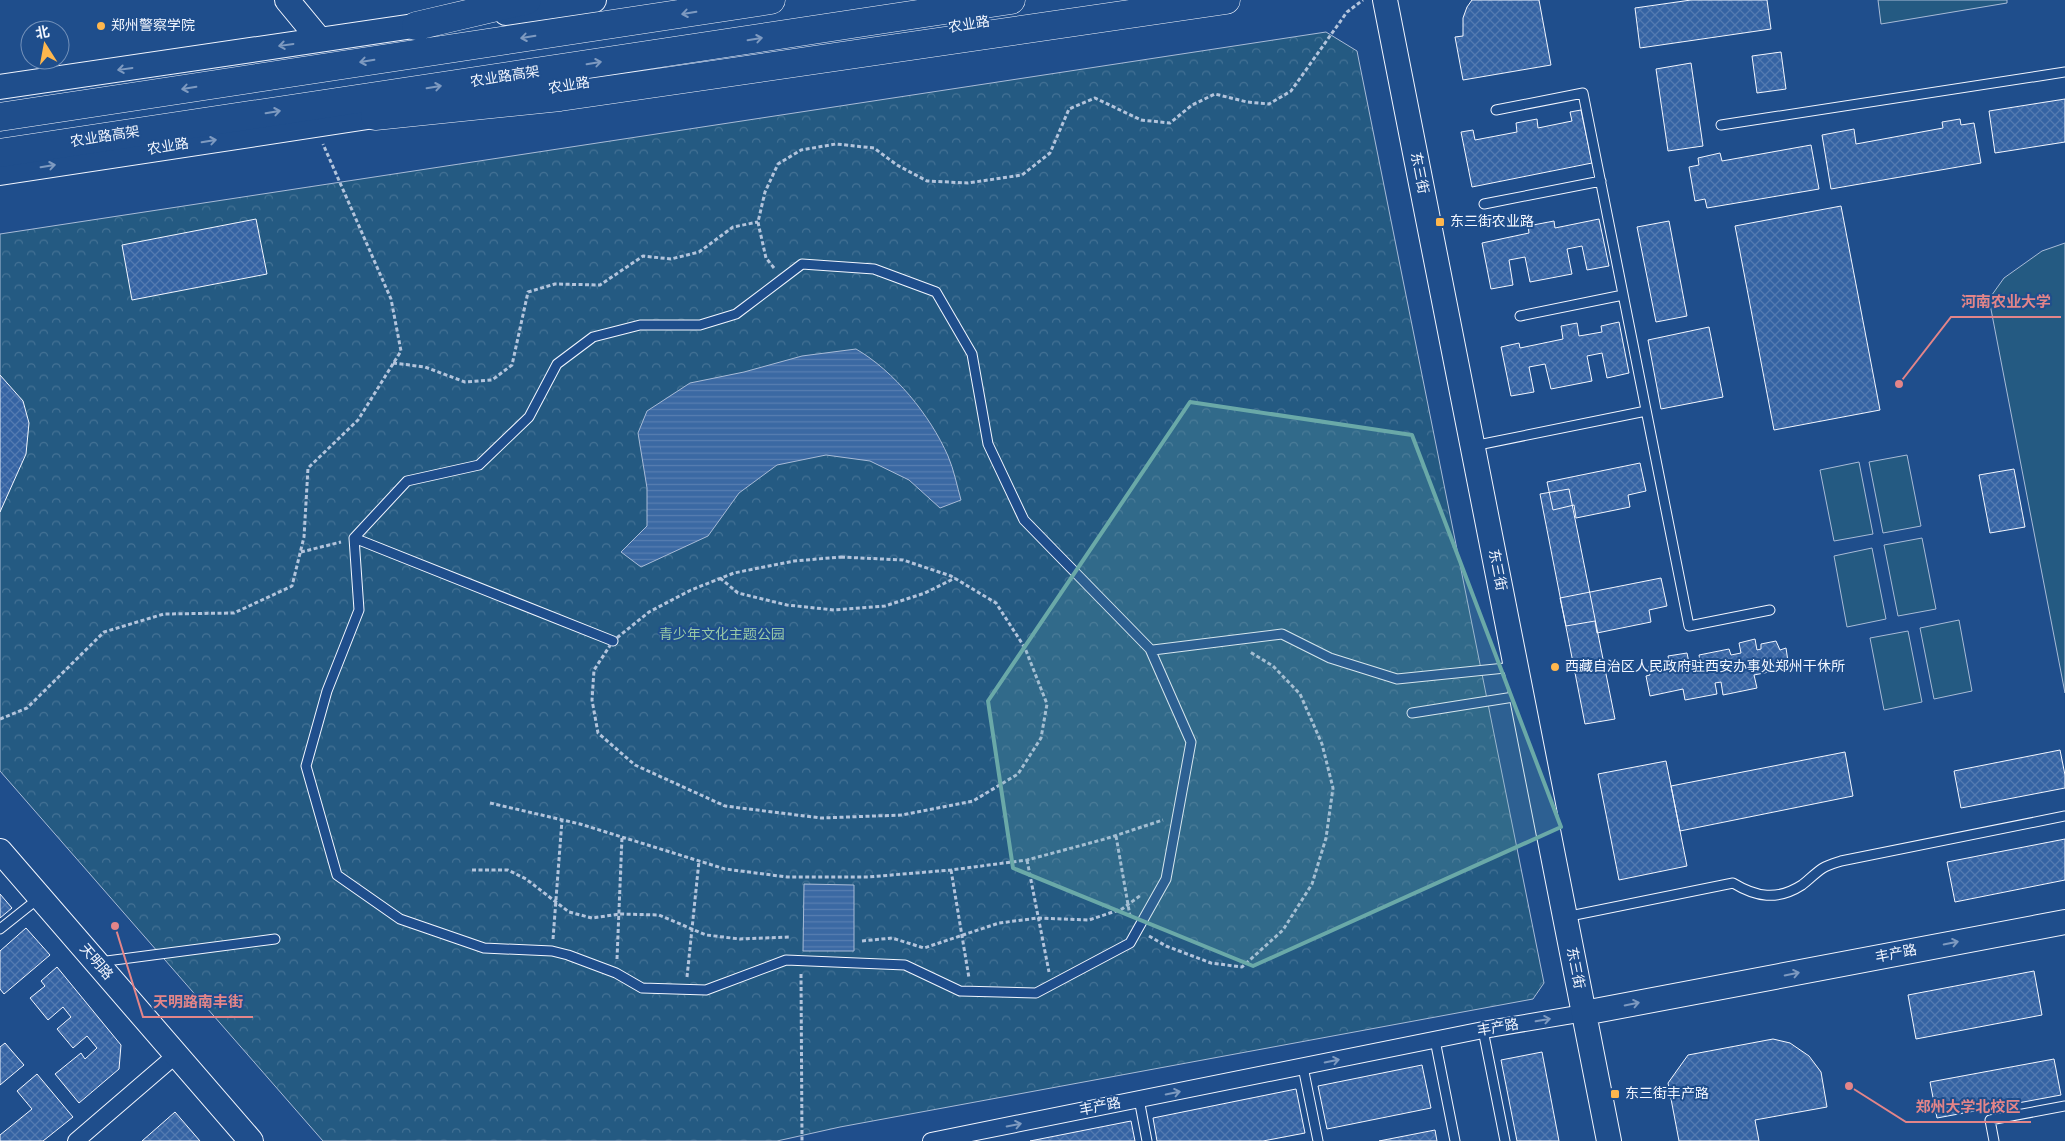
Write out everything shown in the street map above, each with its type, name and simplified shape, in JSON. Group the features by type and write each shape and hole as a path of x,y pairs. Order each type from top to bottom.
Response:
{"highway":[{"path":"416,26 527,0"},
{"path":"0,117 771,0"},
{"name":"农业路高架","path":"0,153 1011,0"},
{"path":"374,116 560,97 1226,0"}],"street":[{"path":"287,0 320,40"},
{"path":"0,87 594,0"},
{"name":"农业路","path":"0,174 1137,0"},
{"name":"东三街","path":"1385,0 1609,1141"},
{"name":"天明路","path":"0,851 251,1141"},
{"name":"丰产路","path":"931,1141 988,1136 1139,1100 1483,1030 1584,1013 2065,922"},
{"path":"76,1141 176,1055"}],"lane":[{"path":"1721,125 2065,72"},
{"path":"1496,110 1583,93 1689,626 1770,610"},
{"path":"1484,204 1601,181"},
{"path":"802,264 874,269 936,292 972,354 988,444 1024,520 1150,648 1191,742 1166,879 1130,943 1036,993 960,991 905,965 786,960 706,990 642,988 616,973 568,955 552,951 484,948 400,918 337,875 306,766 327,691 359,610 354,538 407,481 479,465 529,417 558,364 593,337 640,326 700,325 736,314 783,278 802,264"},
{"path":"1520,316 1623,295"},
{"path":"1473,446 1646,411"},
{"path":"354,538 613,641"},
{"path":"1153,650 1282,634 1330,658 1397,679 1516,667"},
{"path":"1412,714 1522,696"},
{"path":"1565,917 1733,883 1749,893 1768,896 1784,894 1801,886 1823,868 1841,861 2065,816"},
{"path":"0,929 40,897"},
{"path":"97,963 275,940"},
{"path":"1483,1030 1505,1141"},
{"path":"1435,1040 1455,1141"},
{"path":"1303,1067 1318,1141"},
{"path":"1139,1100 1147,1141"},
{"path":"1994,1141 1990,1120 2065,1106"}],"path":[{"path":"783,278 766,258 758,222 764,192 778,164 801,150 836,144 874,148 897,166 928,181 968,183 1022,175 1050,153 1069,109 1095,98 1141,120 1170,123 1192,104 1215,94 1247,102 1270,104 1291,91 1347,12 1363,0"},
{"path":"0,719 27,708 104,632 164,614 234,612 292,586 304,537 308,468 358,420 401,351 391,299 315,125"},
{"path":"393,363 425,367 465,382 492,380 512,365 528,292 555,284 600,285 643,256 671,259 699,252 733,227 758,222"},
{"path":"301,552 354,538"},
{"path":"841,557 903,560 955,578 996,603 1025,648 1048,704 1040,738 1018,774 973,800 902,815 821,818 725,806 635,765 598,733 592,700 594,670 613,641 649,612 691,590 734,572 794,562 841,557"},
{"path":"720,578 738,593 786,605 834,610 884,606 925,593 955,578"},
{"path":"1116,836 1127,905 1136,932 1211,964 1242,967 1283,930 1312,884 1326,838 1333,788 1322,744 1300,694 1273,666 1229,640"},
{"path":"490,803 562,820 725,869 787,877 868,877 951,870 1027,860 1116,836 1178,815"},
{"path":"552,951 562,820"},
{"path":"616,973 622,837"},
{"path":"1027,860 1052,984"},
{"path":"685,989 699,861"},
{"path":"472,870 508,870 526,879 569,912 592,918 620,914 659,915 706,935 740,939 790,937"},
{"path":"951,870 972,992"},
{"path":"862,941 892,938 924,948 999,923 1038,918 1090,920 1122,909 1143,893"},
{"path":"801,961 802,1141"}],"highlighted area":[{"path":"1190,402 1412,435 1561,827 1253,966 1013,868 988,701"}],"green space":[{"path":"1878,0 2007,0 2007,3 1881,24"},
{"name":"青少年文化主题公园","path":"1326,32 1357,51 1544,983 1533,999 840,1127 777,1141 323,1141 0,771 0,234"},
{"path":"2065,243 2065,693 1989,299 2004,278 2042,251"},
{"path":"1907,455 1921,526 1883,533 1869,462"},
{"path":"1859,462 1873,534 1834,541 1820,470"},
{"path":"1922,538 1936,609 1898,616 1884,545"},
{"path":"1872,548 1886,619 1847,627 1834,556"},
{"path":"1959,620 1972,691 1934,699 1920,628"},
{"path":"1908,631 1922,702 1884,710 1870,638"}],"shaded area":[{"path":"856,349 884,369 910,395 921,410 948,456 961,500 940,508 909,480 870,461 826,455 777,465 739,493 708,536 641,567 621,552 647,526 647,488 638,433 647,411 690,383 744,372 802,356"},
{"path":"804,884 854,885 854,951 803,951"}],"building":[{"path":"1472,0 1539,0 1551,65 1463,80 1455,37 1463,36 1463,18"},
{"path":"1691,0 1767,0 1771,29 1640,48 1635,8"},
{"path":"1781,52 1786,89 1757,93 1752,56"},
{"path":"1691,63 1703,146 1668,151 1656,69"},
{"path":"2065,99 2065,142 1995,153 1989,111"},
{"path":"1581,110 1592,163 1472,187 1461,132 1473,130 1475,140 1517,132 1516,123 1537,119 1538,128 1572,121 1570,112"},
{"path":"1960,119 1961,125 1974,123 1981,163 1831,189 1822,135 1854,129 1856,144 1943,128 1942,122"},
{"path":"1811,145 1819,189 1707,208 1705,199 1695,201 1689,167 1699,165 1698,158 1720,153 1722,161"},
{"path":"1841,206 1880,410 1774,430 1735,226"},
{"path":"256,219 267,274 132,300 122,245"},
{"path":"1599,219 1609,266 1587,270 1582,246 1567,249 1572,274 1530,282 1525,257 1509,260 1513,285 1491,289 1482,243 1529,233 1528,226 1554,221 1555,228"},
{"path":"1669,221 1687,316 1656,322 1637,227"},
{"path":"1619,322 1629,373 1607,378 1602,353 1587,356 1592,381 1551,389 1545,364 1529,367 1534,392 1511,396 1501,347 1519,343 1520,348 1563,339 1561,326 1577,323 1579,336 1602,332 1601,326"},
{"path":"1709,327 1723,397 1661,409 1648,340"},
{"path":"0,375 23,401 29,423 26,454 0,512"},
{"path":"1640,463 1646,491 1628,495 1630,507 1576,518 1574,505 1553,510 1547,482"},
{"path":"2014,469 2025,527 1990,533 1979,475"},
{"path":"1569,489 1615,719 1585,724 1540,494"},
{"path":"1661,578 1667,606 1649,610 1651,622 1597,633 1595,621 1566,626 1560,598"},
{"path":"1755,639 1757,650 1761,649 1761,644 1776,641 1780,650 1786,648 1789,668 1754,675 1757,688 1723,695 1721,682 1715,683 1717,694 1685,700 1683,689 1650,696 1646,676 1650,675 1649,666 1667,663 1668,667 1670,667 1668,656 1687,653 1689,663 1700,661 1699,655 1729,649 1731,655 1741,653 1739,643"},
{"path":"2060,750 2065,775 2065,788 1961,808 1954,771"},
{"path":"1845,752 1853,796 1680,831 1671,786"},
{"path":"1666,761 1687,866 1619,880 1598,774"},
{"path":"2065,839 2065,880 1955,902 1947,862"},
{"path":"0,894 12,908 0,918"},
{"path":"26,928 50,955 4,994 0,989 0,951"},
{"path":"57,967 121,1045 119,1069 79,1103 55,1074 81,1053 85,1059 97,1048 87,1036 73,1048 57,1029 71,1017 63,1007 48,1020 30,998 45,986 41,981"},
{"path":"2034,971 2042,1015 1916,1039 1908,995"},
{"path":"1773,1039 1790,1043 1809,1056 1821,1072 1827,1107 1755,1120 1759,1141 1679,1141 1668,1083 1688,1055"},
{"path":"5,1043 24,1065 0,1085 0,1047"},
{"path":"1542,1052 1559,1141 1517,1141 1501,1060"},
{"path":"2054,1059 2061,1095 1937,1118 1930,1082"},
{"path":"1422,1065 1431,1108 1327,1129 1318,1086"},
{"path":"37,1074 73,1117 43,1141 0,1141 0,1135 32,1109 17,1091"},
{"path":"1296,1089 1305,1133 1263,1141 1157,1141 1153,1118"},
{"path":"175,1112 200,1141 142,1141"},
{"path":"1131,1121 1135,1141 1030,1141"},
{"path":"1435,1130 1437,1141 1379,1141"}],"place":[{"name":"郑州警察学院","path":"101,26"},
{"name":"东三街农业路","path":"1440,222"},
{"name":"河南农业大学","path":"1899,384"},
{"name":"西藏自治区人民政府驻西安办事处郑州干休所","path":"1555,667"},
{"name":"天明路南丰街","path":"115,926"},
{"name":"郑州大学北校区","path":"1849,1086"},
{"name":"东三街丰产路","path":"1615,1094"}]}
